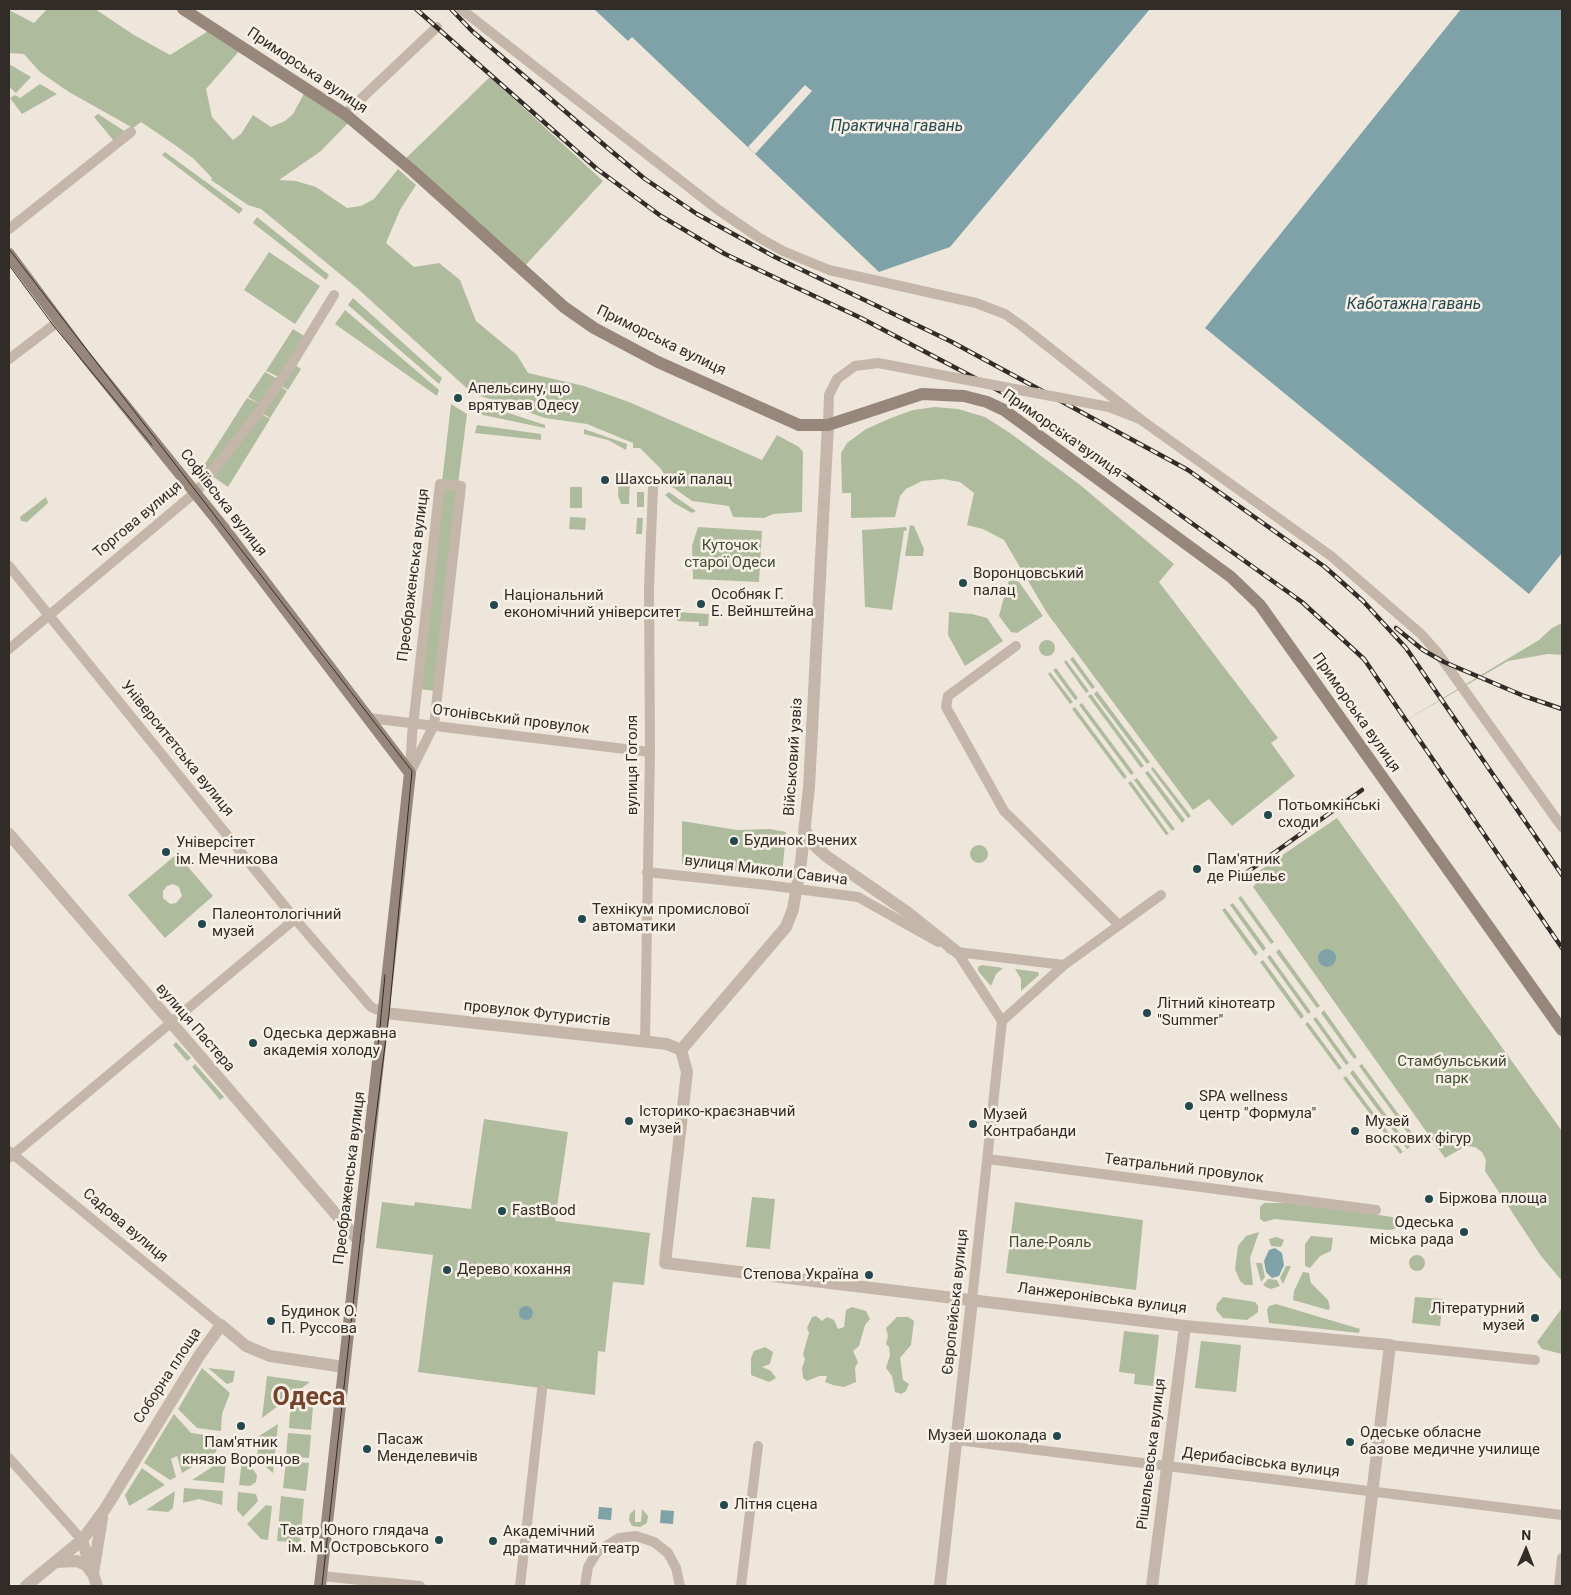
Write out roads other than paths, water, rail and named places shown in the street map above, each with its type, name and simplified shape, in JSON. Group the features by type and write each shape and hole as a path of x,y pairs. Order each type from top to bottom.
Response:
{"main road":[{"name":"Приморська вулиця","path":"183,9 346,114 414,171 564,307 594,328 658,362 797,424 828,425 922,394 964,396 987,402 1004,410 1240,584 1265,611 1562,1030"},
{"name":"Софіївська вулиця","path":"9,254 59,321 195,492 410,773"},
{"name":"Преображенська вулиця","path":"321,1581 344,1367 387,1013 410,773"}],"street":[{"path":"461,9 717,209 752,234 783,251 829,270 960,299 995,310 1030,332 1140,419 1331,556 1410,625 1436,652 1562,827"},
{"path":"346,114 437,27"},
{"path":"9,229 131,132"},
{"name":"Торгова вулиця","path":"9,649 195,492 259,412 293,362 334,295"},
{"path":"9,359 59,321"},
{"path":"828,425 829,395 837,379 855,366 878,363 1109,407 1140,419"},
{"name":"Військовий узвіз","path":"681,1050 786,927 793,909 805,830 828,425"},
{"name":"Преображенська вулиця","path":"440,484 461,486 434,725 410,773 440,484"},
{"name":"вулиця Гоголя","path":"646,1042 650,752 649,587 653,488"},
{"name":"Університетська вулиця","path":"9,566 50,614 295,918 371,1007 387,1013"},
{"path":"1016,646 948,696 946,707 1004,811 1119,926"},
{"name":"Отонівський провулок","path":"369,718 650,752"},
{"path":"805,830 813,844 826,856 907,912 957,952 1002,1022 1064,965 1161,895"},
{"name":"вулиця Пастера","path":"9,834 359,1241"},
{"name":"вулиця Миколи Савича","path":"647,872 858,897 957,952"},
{"path":"10,1154 295,918"},
{"path":"957,952 1064,965"},
{"name":"провулок Футуристів","path":"387,1013 667,1044 681,1050"},
{"name":"Європейська вулиця","path":"940,1586 1002,1022"},
{"name":"Ланжеронівська вулиця","path":"681,1050 687,1072 665,1263 1185,1326 1535,1360"},
{"name":"Садова вулиця","path":"10,1154 221,1325"},
{"name":"Театральний провулок","path":"988,1159 1376,1210"},
{"name":"Соборна площа","path":"26,1586 82,1540 105,1509 199,1356 221,1325 246,1346 270,1356 344,1367"},
{"name":"Рішельєвська вулиця","path":"1152,1586 1185,1326"},
{"path":"1361,1586 1390,1345"},
{"path":"520,1586 542,1390"},
{"name":"Дерибасівська вулиця","path":"957,1440 1562,1516"},
{"path":"741,1586 758,1446"},
{"path":"9,1458 82,1540 95,1580"},
{"name":"Соборна площа","path":"95,1580 99,1528 105,1509"},
{"path":"584,1586 588,1567 597,1552 619,1538 636,1536 654,1542 668,1553 676,1568 680,1586"},
{"path":"1559,1586 1562,1558"},
{"path":"55,1562 77,1561 86,1565 95,1580"},
{"path":"321,1581 420,1586"}],"water":[{"name":"Практична гавань","path":"594,9 1150,9 950,247 879,272 632,37 628,41"},
{"name":"Каботажна гавань","path":"1461,9 1562,9 1562,553 1529,594 1205,328"},
{"path":"1327,949 1335,954 1336,958 1331,966 1327,967 1319,962 1318,958 1323,950"},
{"path":"1275,1248 1282,1253 1284,1265 1279,1276 1272,1278 1266,1272 1264,1261 1269,1250"},
{"path":"523,1306 529,1306 533,1313 529,1320 523,1320 519,1316 519,1310"},
{"path":"599,1507 612,1508 611,1520 598,1519"},
{"path":"661,1510 674,1511 673,1524 660,1523"}],"tram line":[{"path":"9,249 412,771 389,1014 360,1242 322,1586"},
{"path":"9,265 53,325 152,445"},
{"path":"378,1047 385,975"}],"railway":[{"path":"416,9 597,169 661,216 725,254 861,318 1028,406 1302,602 1364,659 1562,948"},
{"path":"451,9 472,31 610,150 645,179 697,214 775,257 952,342 1188,470 1325,567 1363,601 1406,648 1562,875"},
{"path":"1396,628 1423,650 1444,662 1524,696 1562,709"},
{"path":"1246,873 1362,790"}],"place":[{"name":"Апельсину, що врятував Одесу","path":"458,398"},
{"name":"Шахський палац","path":"605,480"},
{"name":"Воронцовський палац","path":"963,583"},
{"name":"Особняк Г. Е. Вейнштейна","path":"701,604"},
{"name":"Національний економічний університет","path":"494,605"},
{"name":"Потьомкінські сходи","path":"1268,815"},
{"name":"Будинок Вчених","path":"734,841"},
{"name":"Універсітет ім. Мечникова","path":"166,852"},
{"name":"Пам'ятник де Рішельє","path":"1197,869"},
{"name":"Технікум промислової автоматики","path":"582,919"},
{"name":"Палеонтологічний музей","path":"202,924"},
{"name":"Літний кінотеатр \"Summer\"","path":"1147,1013"},
{"name":"Одеська державна академія холоду","path":"253,1043"},
{"name":"SPA wellness центр \"Формула\"","path":"1189,1106"},
{"name":"Історико-краєзнавчий музей","path":"629,1121"},
{"name":"Музей Контрабанди","path":"973,1124"},
{"name":"Музей воскових фігур","path":"1355,1131"},
{"name":"Біржова площа","path":"1429,1199"},
{"name":"FastBood","path":"502,1211"},
{"name":"Одеська міська рада","path":"1464,1232"},
{"name":"Дерево кохання","path":"447,1270"},
{"name":"Степова Україна","path":"869,1275"},
{"name":"Літературний музей","path":"1535,1318"},
{"name":"Будинок О. П. Руссова","path":"271,1321"},
{"name":"Пам'ятник князю Воронцов","path":"241,1426"},
{"name":"Музей шоколада","path":"1057,1436"},
{"name":"Одеське обласне базове медичне училище","path":"1350,1442"},
{"name":"Пасаж Менделевичів","path":"367,1449"},
{"name":"Літня сцена","path":"724,1505"},
{"name":"Театр Юного глядача ім. М. Островського","path":"439,1540"},
{"name":"Академічний драматичний театр","path":"493,1541"}],"district":[{"name":"Одеса","path":"309,1399"}],"park label":[{"name":"Куточок старої Одеси","path":"730,554"},
{"name":"Стамбульський парк","path":"1452,1070"},
{"name":"Пале-Рояль","path":"1050,1243"}]}
